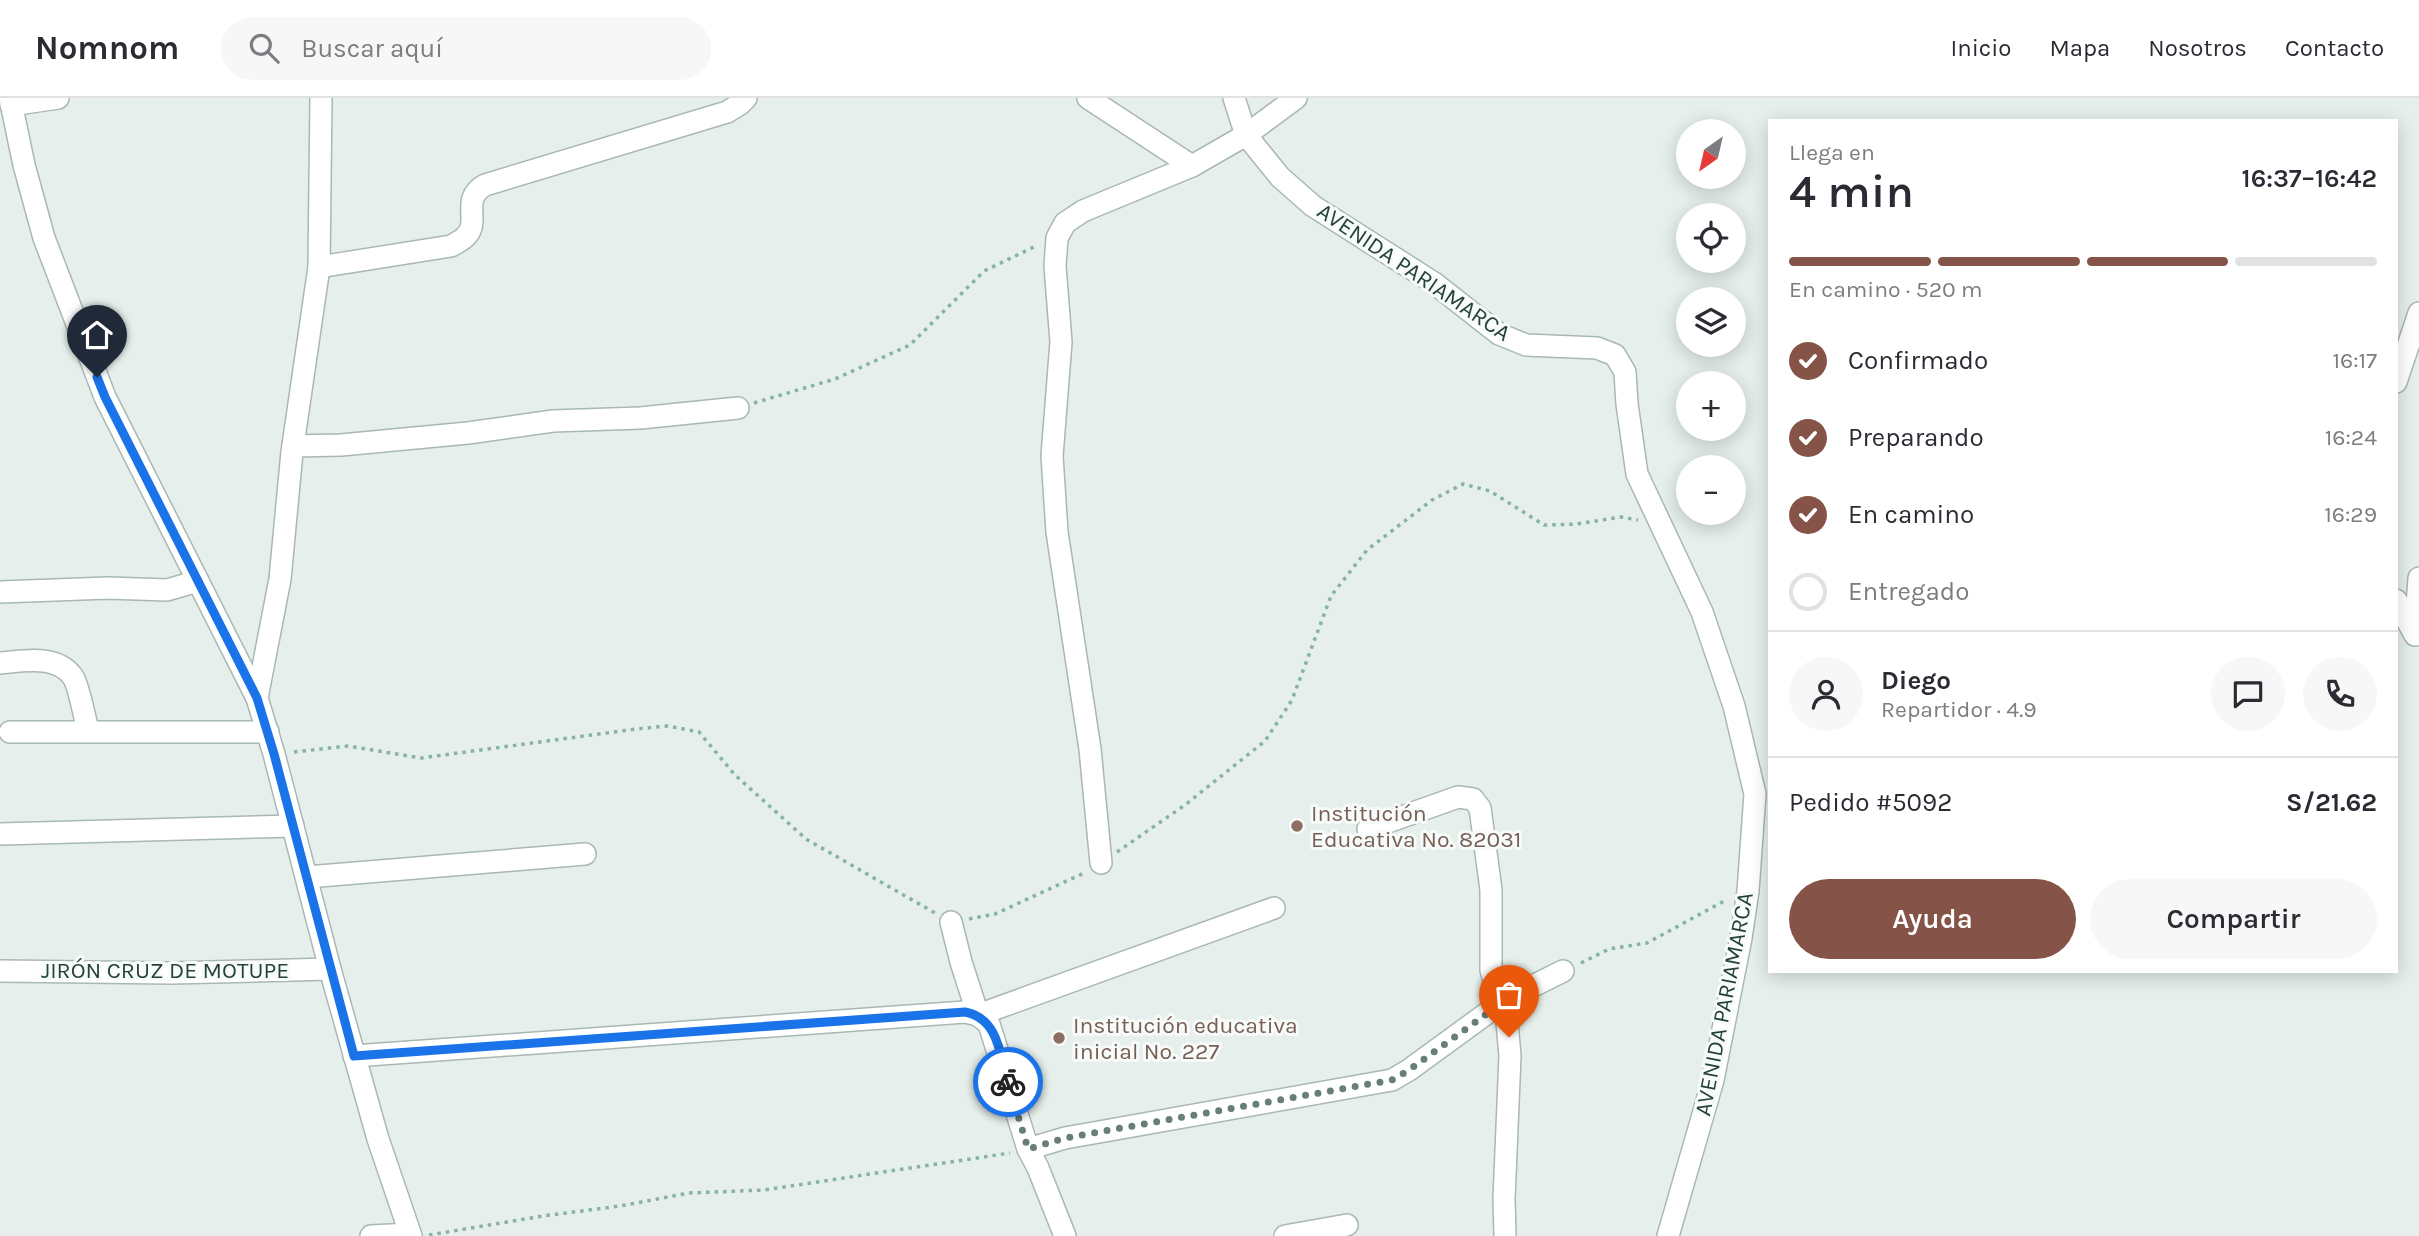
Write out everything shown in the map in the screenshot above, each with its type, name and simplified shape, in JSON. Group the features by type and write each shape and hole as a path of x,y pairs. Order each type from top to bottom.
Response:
{"street":[{"path":"58,98 11,101 24,165 44,238 105,397 257,698 354,1056 410,1235 371,1236"},
{"path":"257,698 280,579 293,446 319,267 321,98"},
{"path":"319,267 452,246 467,236 470,230 472,197 476,190 485,185 727,112 746,98"},
{"path":"1088,98 1192,166"},
{"path":"1234,98 1246,135"},
{"path":"1101,863 1090,749 1057,532 1052,456 1061,342 1055,266 1057,238 1065,223 1083,211 1192,166 1246,135 1296,98"},
{"name":"AVENIDA PARIAMARCA","path":"1246,135 1280,177 1312,206 1434,283 1499,334 1527,345 1597,348 1615,355 1625,372 1637,474 1702,612 1734,706 1755,794 1748,891 1713,1080 1668,1236"},
{"path":"2398,373 2409,321"},
{"path":"293,446 366,443 554,421 640,418 738,408"},
{"path":"2417,638 2419,578"},
{"path":"0,592 108,588 167,590 198,581"},
{"path":"2398,606 2417,638"},
{"path":"0,663 37,659 52,662 63,669 74,678 88,731"},
{"path":"10,732 268,732"},
{"path":"1368,829 1458,797 1473,799 1479,808 1492,890 1491,970 1495,984 1506,1000 1510,1056 1505,1236"},
{"path":"0,834 293,826"},
{"path":"307,877 585,854"},
{"path":"978,1015 1274,908"},
{"path":"951,922 978,1015"},
{"name":"JIRÓN CRUZ DE MOTUPE","path":"0,971 172,973 330,969"},
{"path":"1028,1149 1065,1138 1392,1080 1506,1000 1563,971"},
{"path":"354,1056 965,1012 978,1015 989,1024 995,1037 1028,1149 1065,1236"},
{"path":"1284,1236 1347,1225"}],"path":[{"path":"738,408 835,379 910,345 984,271 1028,248 1057,238"},
{"path":"274,754 348,746 421,758 668,726 699,732 735,775 806,839 951,922 995,914 1101,863 1185,805 1265,741 1292,700 1331,596 1367,550 1432,500 1463,484 1490,491 1544,525 1577,524 1621,517 1659,523"},
{"path":"1563,971 1609,949 1647,943 1713,906 1748,891"},
{"path":"410,1235 430,1235 689,1193 764,1190 840,1180 1028,1149"}],"way so far":[{"path":"1008,1082 1028,1149 1065,1138 1392,1080 1506,1000 1509,1037"}],"place":[{"name":"Institución Educativa No. 82031","path":"1297,826"},
{"name":"Institución educativa inicial No. 227","path":"1059,1038"}],"route":[{"path":"97,377 257,698 354,1056 965,1012 978,1015 989,1024 1008,1082"}]}
